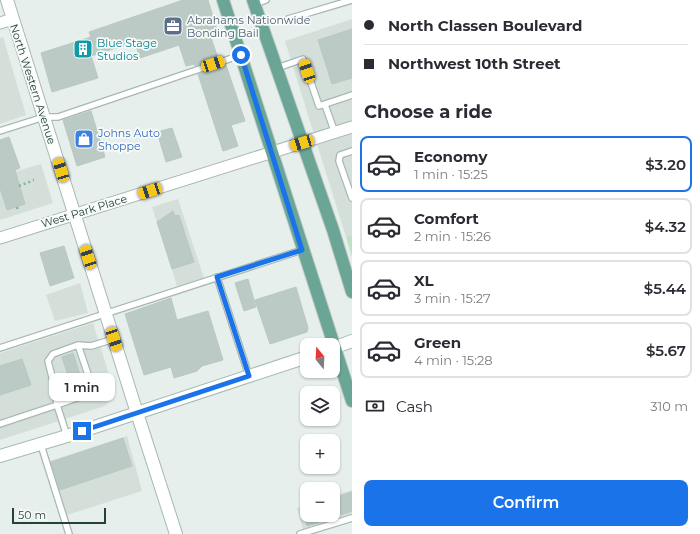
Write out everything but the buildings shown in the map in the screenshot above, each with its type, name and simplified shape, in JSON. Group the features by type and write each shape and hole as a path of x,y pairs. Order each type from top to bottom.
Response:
{"main road":[{"name":"North Western Avenue","path":"7,0 176,534"},
{"path":"223,0 331,338"},
{"path":"258,1 276,68 333,230 352,292"},
{"path":"340,346 352,341"},
{"path":"0,456 41,445 300,359"},
{"path":"340,366 352,401"}],"street":[{"path":"0,22 13,19"},
{"name":"West Park Place","path":"0,238 352,127"}],"lane":[{"path":"288,19 350,0"},
{"path":"0,131 44,117 58,117 241,55"},
{"path":"276,68 304,59 319,106 352,95"},
{"path":"325,104 335,133"},
{"path":"352,151 340,155 339,160 352,198"},
{"path":"0,348 302,250"},
{"path":"217,277 249,376"},
{"path":"67,436 57,405 56,393 48,361 53,354 78,346 91,346 114,339"},
{"path":"0,424 91,393 93,389 78,346"},
{"path":"41,445 69,534"},
{"path":"300,534 352,518"}],"path":[{"path":"19,186 34,180"},
{"path":"17,207 18,211"}],"shaded area":[{"path":"352,19 352,235 346,237 285,41"},
{"path":"3,37 26,115 0,124 0,38"},
{"path":"41,164 53,203 0,220 0,176"},
{"path":"178,199 204,278 177,286 152,207"},
{"path":"80,283 88,313 55,321 46,295"},
{"path":"93,323 115,394 105,406 0,440 0,353"},
{"path":"127,436 142,491 67,515 50,461"},
{"path":"352,490 352,514 340,518 340,494"},
{"path":"300,507 300,518 297,508"},
{"path":"301,522 326,522 303,529"}],"green space":[{"path":"352,235 352,257 346,237"}],"place":[{"name":"Abrahams Nationwide Bonding Bail","path":"173,26"},
{"name":"Blue Stage Studios","path":"83,49"},
{"name":"Johns Auto Shoppe","path":"84,139"}],"route":[{"path":"82,431 249,376 217,277 302,250 241,55"}]}
